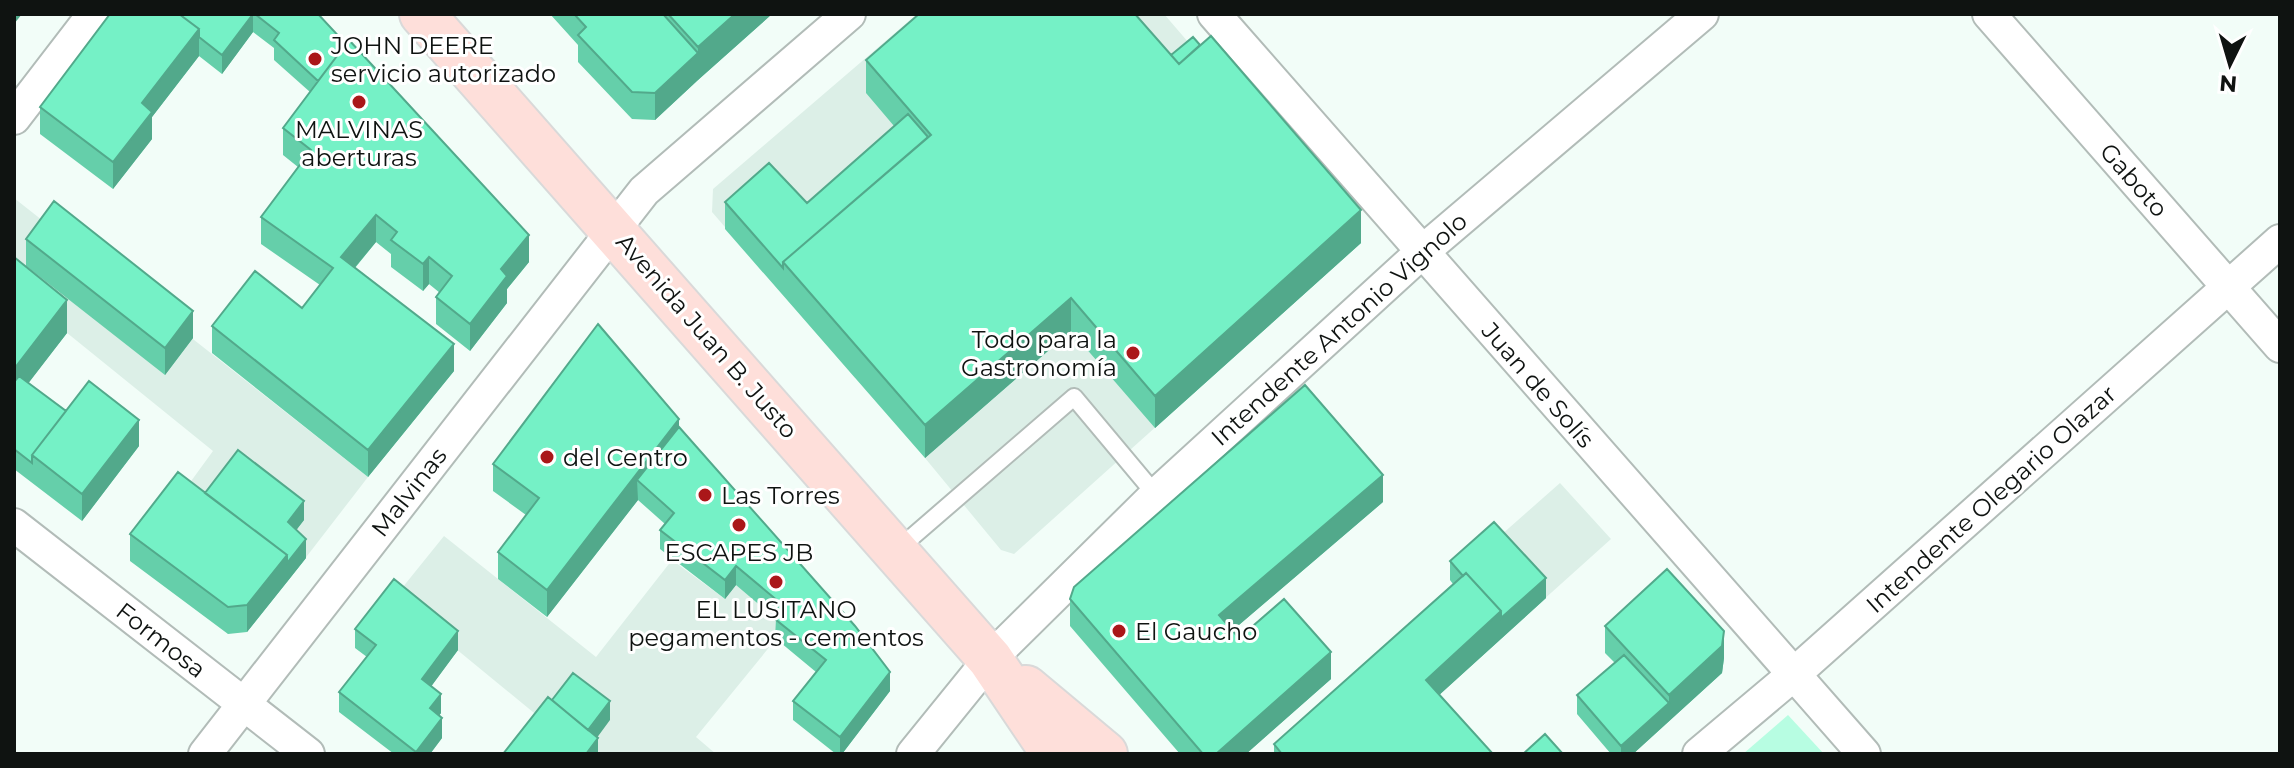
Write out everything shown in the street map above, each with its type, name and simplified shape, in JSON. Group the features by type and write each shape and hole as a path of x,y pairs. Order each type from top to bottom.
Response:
{"main road":[{"name":"Avenida Juan B. Justo","path":"422,14 990,659 1054,754"},
{"name":"Avenida Juan B. Justo","path":"990,659 1105,754"}],"street":[{"path":"14,118 94,14"},
{"name":"Malvinas","path":"205,754 644,191 849,14"},
{"name":"Juan de Solís","path":"1214,14 1864,754"},
{"name":"Intendente Antonio Vignolo","path":"913,754 990,659 1156,495 1422,252 1702,14"},
{"name":"Gaboto","path":"1989,14 2280,346"},
{"name":"Intendente Olegario Olazar","path":"1699,754 1793,675 2280,241"},
{"name":"Formosa","path":"14,525 308,754"}],"lane":[{"path":"896,551 1074,397 1156,495"}],"shaded area":[{"path":"917,14 1164,14 1361,243 1014,554 1001,550 925,458 1003,250 855,378 712,212 713,189"},
{"path":"14,198 368,477 287,582 178,499 213,451 14,290"},
{"path":"1560,483 1611,539 1501,638 1450,580"},
{"path":"444,536 596,657 672,560 725,599 765,546 811,596 696,737 716,754 584,754 394,598"}],"green space":[{"path":"1788,715 1824,754 1743,754"}],"building":[{"path":"110,14 179,14 199,29 142,103 152,112 113,162 40,107"},
{"path":"179,14 253,14 222,55 199,37 199,29"},
{"path":"255,14 318,14 346,44 318,81 274,40 279,33"},
{"path":"574,14 663,14 698,53 655,93 632,92 578,35 586,27"},
{"path":"668,14 735,14 698,47"},
{"path":"919,14 1135,14 1179,64 1211,36 1361,210 1155,396 1071,298 925,425 783,262 931,135 866,60"},
{"path":"1193,37 1200,45 1179,64 1171,55"},
{"path":"349,40 529,235 501,269 507,276 470,324 436,297 452,276 429,257 423,264 391,240 397,232 376,215 341,257 454,344 368,450 212,326 255,271 302,308 333,268 261,217 311,150 283,128"},
{"path":"908,114 928,137 783,262 783,268 725,202 769,163 807,203"},
{"path":"54,201 193,311 165,348 26,239"},
{"path":"14,257 67,300 14,369"},
{"path":"598,324 679,419 547,590 498,552 539,498 493,464"},
{"path":"19,376 66,411 32,455 32,463 14,449 14,382"},
{"path":"89,381 139,420 82,494 32,455"},
{"path":"1305,385 1383,475 1219,615 1239,638 1284,599 1331,652 1216,754 1203,754 1070,599 1074,587"},
{"path":"679,427 855,626 890,672 840,737 793,701 826,660 775,619 785,607 736,566 725,580 660,530 674,513 637,480"},
{"path":"238,450 304,501 288,522 306,539 287,563 287,555 205,493"},
{"path":"178,472 287,555 247,605 228,607 130,534"},
{"path":"1494,522 1546,578 1501,618 1501,611 1466,573 1463,576 1450,561"},
{"path":"1667,569 1724,631 1722,646 1669,695 1605,626"},
{"path":"1466,573 1501,611 1426,680 1493,754 1282,754 1274,744"},
{"path":"394,579 458,631 422,679 441,694 430,708 442,718 416,752 339,692 376,645 355,629"},
{"path":"1624,655 1669,703 1621,746 1577,695"},
{"path":"573,673 610,701 588,730 552,700"},
{"path":"548,697 598,738 586,754 503,754"},
{"path":"1545,734 1563,754 1523,754"}],"place":[{"name":"JOHN DEERE servicio autorizado","path":"315,59"},
{"name":"MALVINAS aberturas","path":"359,102"},
{"name":"Todo para la Gastronomía","path":"1133,353"},
{"name":"del Centro","path":"547,457"},
{"name":"Las Torres","path":"705,495"},
{"name":"ESCAPES JB","path":"739,525"},
{"name":"EL LUSITANO pegamentos - cementos","path":"776,582"},
{"name":"El Gaucho","path":"1119,631"}]}
